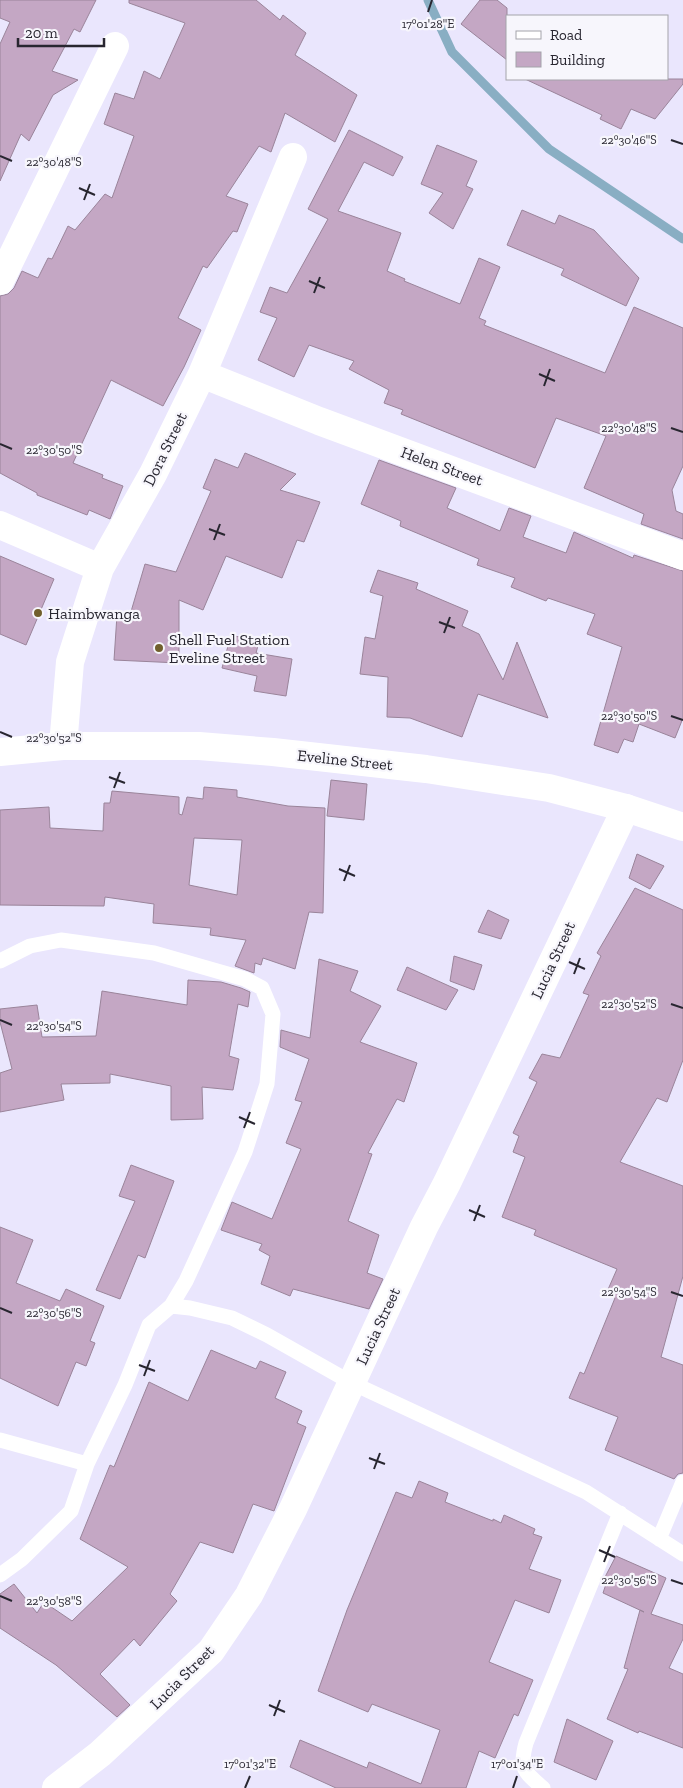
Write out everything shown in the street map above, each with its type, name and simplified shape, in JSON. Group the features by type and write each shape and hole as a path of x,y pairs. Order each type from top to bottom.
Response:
{"street":[{"path":"0,281 114,46"},
{"name":"Dora Street","path":"63,746 70,662 100,568 153,474 202,374 293,156"},
{"name":"Helen Street","path":"202,374 319,421 683,556"},
{"path":"0,525 100,568"},
{"name":"Eveline Street","path":"0,752 63,746 199,746 273,752 490,778 549,788 626,808 683,827"},
{"name":"Lucia Street","path":"56,1788 100,1754 211,1652 249,1595 293,1509 424,1227 447,1183 626,808"}],"lane":[{"path":"0,961 30,946 61,940 154,953 245,979 262,988 273,1014 267,1084 246,1152 186,1281 171,1306 150,1325 125,1386 87,1464 71,1511 22,1559 0,1575"},
{"path":"171,1306 190,1308 232,1318 267,1335 352,1383 586,1492 683,1554"},
{"path":"0,1440 87,1464"},
{"path":"659,1539 683,1482"},
{"path":"543,1788 527,1774 522,1757 526,1743 620,1513"}],"building":[{"path":"0,0 96,0 80,32 74,29 52,71 78,80 53,95 29,141 21,134 0,181 0,44 10,22 0,18"},
{"path":"129,0 256,0 280,20 283,15 306,33 295,55 357,95 335,142 285,113 271,152 259,146 226,196 248,204 237,232 233,231 207,268 203,266 178,318 201,330 163,406 111,380 73,463 103,475 102,478 123,486 110,519 89,510 87,515 37,495 37,493 0,473 0,296 8,294 14,288 22,271 38,278 48,258 52,259 68,226 75,230 105,194 112,198 134,136 104,124 115,93 134,99 144,71 160,79 185,23 129,3"},
{"path":"480,0 497,0 507,8 506,59 461,24"},
{"path":"683,79 683,84 655,119 631,109 621,129 600,119 602,115 527,80"},
{"path":"349,130 403,157 393,176 364,162 338,211 401,233 387,271 405,279 404,281 460,304 479,258 500,267 479,318 486,321 484,325 605,373 634,307 683,328 683,466 672,490 676,511 683,514 683,539 641,524 644,514 584,488 606,436 556,418 535,468 401,414 403,410 384,403 389,390 349,369 354,361 309,345 294,377 258,360 277,318 260,312 270,287 287,293 328,219 308,209"},
{"path":"437,145 477,161 466,186 473,189 453,229 429,213 443,193 421,184"},
{"path":"522,210 555,224 559,215 594,230 639,278 626,306 561,275 564,269 507,245"},
{"path":"245,453 296,474 280,490 320,502 304,542 297,540 282,578 226,556 203,610 179,600 179,663 114,660 117,615 130,615 145,564 176,572 211,491 203,488 215,459 238,468"},
{"path":"379,460 456,488 447,508 500,531 509,508 531,516 523,537 566,553 574,532 633,558 634,555 683,571 683,718 675,738 639,724 633,742 624,739 618,753 594,745 622,647 587,634 595,614 548,598 546,601 511,587 515,578 477,565 479,559 400,526 401,521 361,504"},
{"path":"0,556 54,579 26,645 0,634"},
{"path":"378,570 418,583 416,589 468,611 462,626 479,634 503,680 517,642 548,718 478,694 462,737 410,718 387,717 388,677 360,674 365,637 375,639 383,596 370,592"},
{"path":"231,635 259,642 256,653 292,659 286,696 254,691 257,676 222,668"},
{"path":"331,780 367,784 364,820 327,816"},
{"path":"204,787 237,790 237,797 288,806 325,808 323,913 309,912 295,969 263,958 261,965 255,963 254,973 235,966 246,940 210,935 211,928 153,923 154,904 105,897 104,906 0,905 0,810 49,807 50,828 103,831 104,803 110,803 112,791 179,797 179,814 182,815 187,797 203,799","holes":["194,838 242,840 237,895 189,885"]},
{"path":"637,854 664,866 650,889 629,878"},
{"path":"635,888 683,910 683,1060 667,1102 657,1098 620,1162 683,1186 683,1276 661,1357 683,1365 683,1473 678,1474 674,1479 605,1450 618,1417 569,1398 580,1372 584,1374 615,1298 606,1294 617,1269 534,1235 536,1230 502,1217 525,1157 513,1152 519,1136 513,1133 537,1082 529,1078 542,1054 560,1058 589,995 583,993 601,956 597,953"},
{"path":"488,910 509,920 501,939 478,932"},
{"path":"454,956 482,965 474,990 450,981"},
{"path":"319,959 358,971 350,991 381,1006 360,1042 417,1063 404,1102 397,1099 368,1153 372,1154 348,1221 379,1235 367,1273 383,1279 369,1309 293,1289 290,1296 261,1284 270,1256 259,1250 262,1244 221,1230 232,1202 272,1219 301,1149 286,1143 302,1102 295,1100 309,1059 280,1047 281,1030 310,1038"},
{"path":"407,967 458,990 446,1010 397,990"},
{"path":"188,980 221,982 250,992 248,1007 238,1004 229,1056 239,1059 233,1090 202,1087 203,1119 171,1120 171,1086 110,1074 110,1083 61,1084 64,1100 0,1112 0,1073 12,1069 0,1022 0,1009 37,1005 42,1037 96,1036 102,991 187,1005"},
{"path":"131,1165 174,1181 145,1258 138,1255 120,1299 96,1290 135,1201 119,1196"},
{"path":"0,1227 33,1240 16,1283 60,1301 66,1289 104,1306 90,1341 95,1343 86,1366 76,1362 58,1406 0,1378"},
{"path":"211,1350 256,1369 260,1361 286,1372 275,1398 302,1411 297,1423 306,1427 274,1511 253,1504 233,1553 200,1542 170,1594 177,1601 140,1646 134,1639 100,1674 130,1705 117,1717 56,1665 0,1628 0,1594 14,1584 37,1613 44,1602 72,1621 128,1567 80,1539 110,1465 114,1467 149,1382 188,1401"},
{"path":"419,1481 448,1493 445,1502 501,1523 504,1515 535,1529 533,1534 542,1537 529,1569 561,1580 549,1613 515,1600 489,1662 533,1680 518,1716 514,1714 495,1758 479,1751 466,1788 336,1788 290,1767 300,1740 367,1768 369,1762 421,1784 440,1730 372,1704 368,1712 318,1691 347,1610 396,1492 412,1498"},
{"path":"616,1556 666,1578 651,1614 683,1625 683,1639 669,1668 683,1674 683,1748 639,1731 638,1733 607,1719 628,1669 624,1668 640,1610 603,1593 608,1578 605,1577"},
{"path":"567,1719 613,1741 596,1780 554,1762"}],"waterway":[{"path":"428,0 452,52 549,149 683,239"}],"place":[{"name":"Haimbwanga","path":"38,613"},
{"name":"Shell Fuel Station Eveline Street","path":"159,648"}]}
